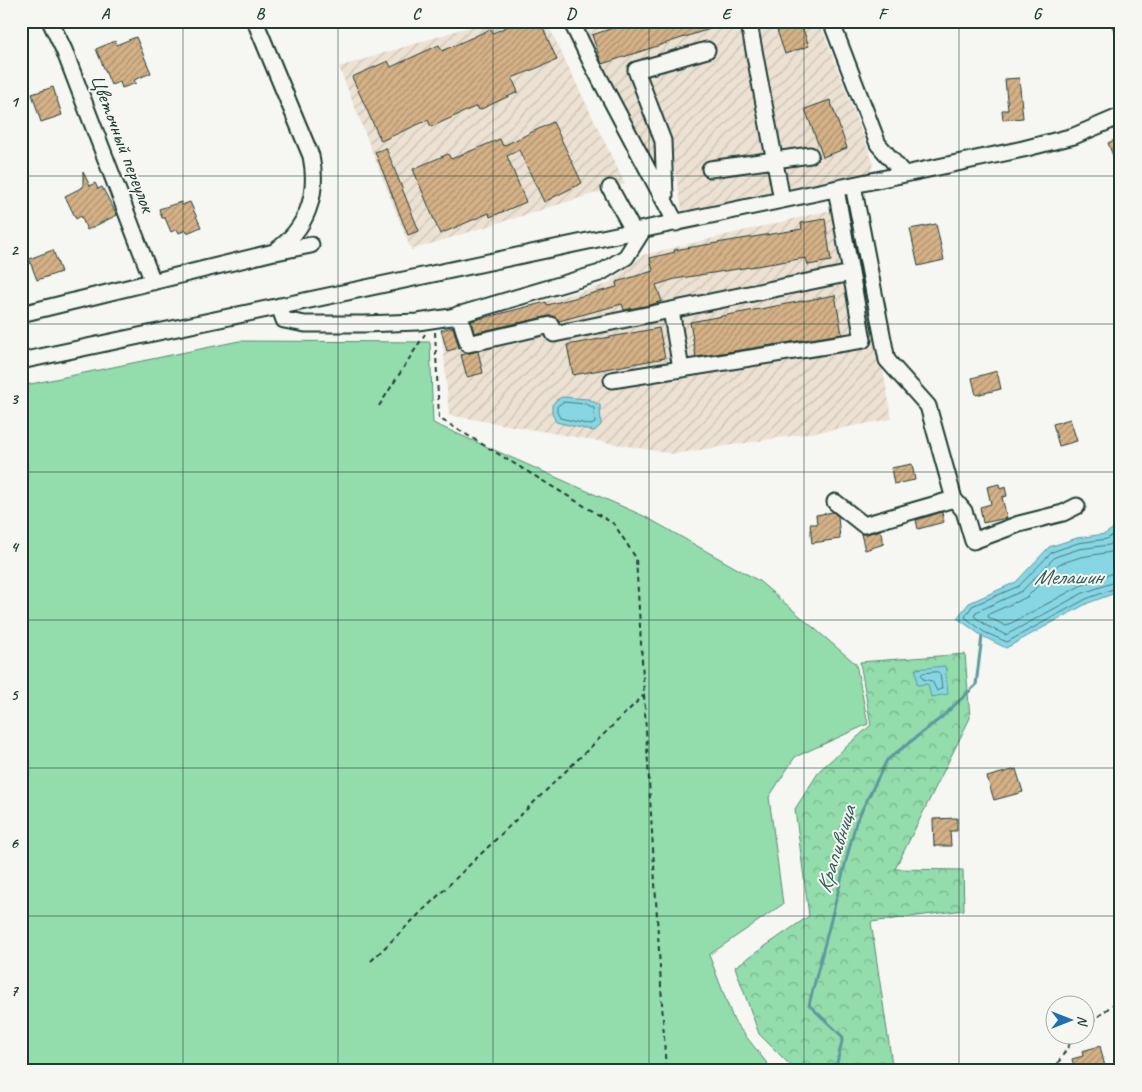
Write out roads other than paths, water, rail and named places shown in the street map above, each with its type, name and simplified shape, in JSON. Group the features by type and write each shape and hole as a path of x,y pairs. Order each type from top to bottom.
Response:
{"street":[{"name":"Цветочный переулок","path":"50,21 64,50 153,282"},
{"path":"255,21 311,156 314,170 314,191 309,209 294,235 274,252"},
{"path":"571,21 676,223"},
{"path":"831,21 878,144 904,174"},
{"path":"750,29 782,200"},
{"path":"666,203 663,141 636,70 707,50"},
{"path":"21,360 1023,150 1074,136 1121,116"},
{"path":"710,169 775,161 810,154"},
{"path":"853,186 887,360 928,406 954,499 964,511 973,541 1019,524 1063,513 1076,506"},
{"path":"610,188 639,231"},
{"path":"612,380 863,340 836,189"},
{"path":"279,306 284,320 305,324 418,322 459,314 600,273 626,257 639,231"},
{"path":"21,314 274,252 311,245"},
{"path":"459,314 468,344 551,324 554,334 851,273"},
{"path":"671,310 681,369"},
{"path":"835,502 864,525 954,499"}],"water":[{"path":"562,397 588,399 600,405 601,425 594,431 556,422 552,413 552,405"},
{"name":"Мелашин","path":"1121,523 1121,591 1088,603 1006,648 982,636 957,618 969,603 1016,582 1049,547 1077,538 1105,534"},
{"path":"945,666 948,694 931,697 928,684 917,685 916,669"}],"waterway":[{"name":"Крапивница","path":"835,1071 843,1037 809,1005 856,822 887,760 942,717 976,685 982,636"}]}
